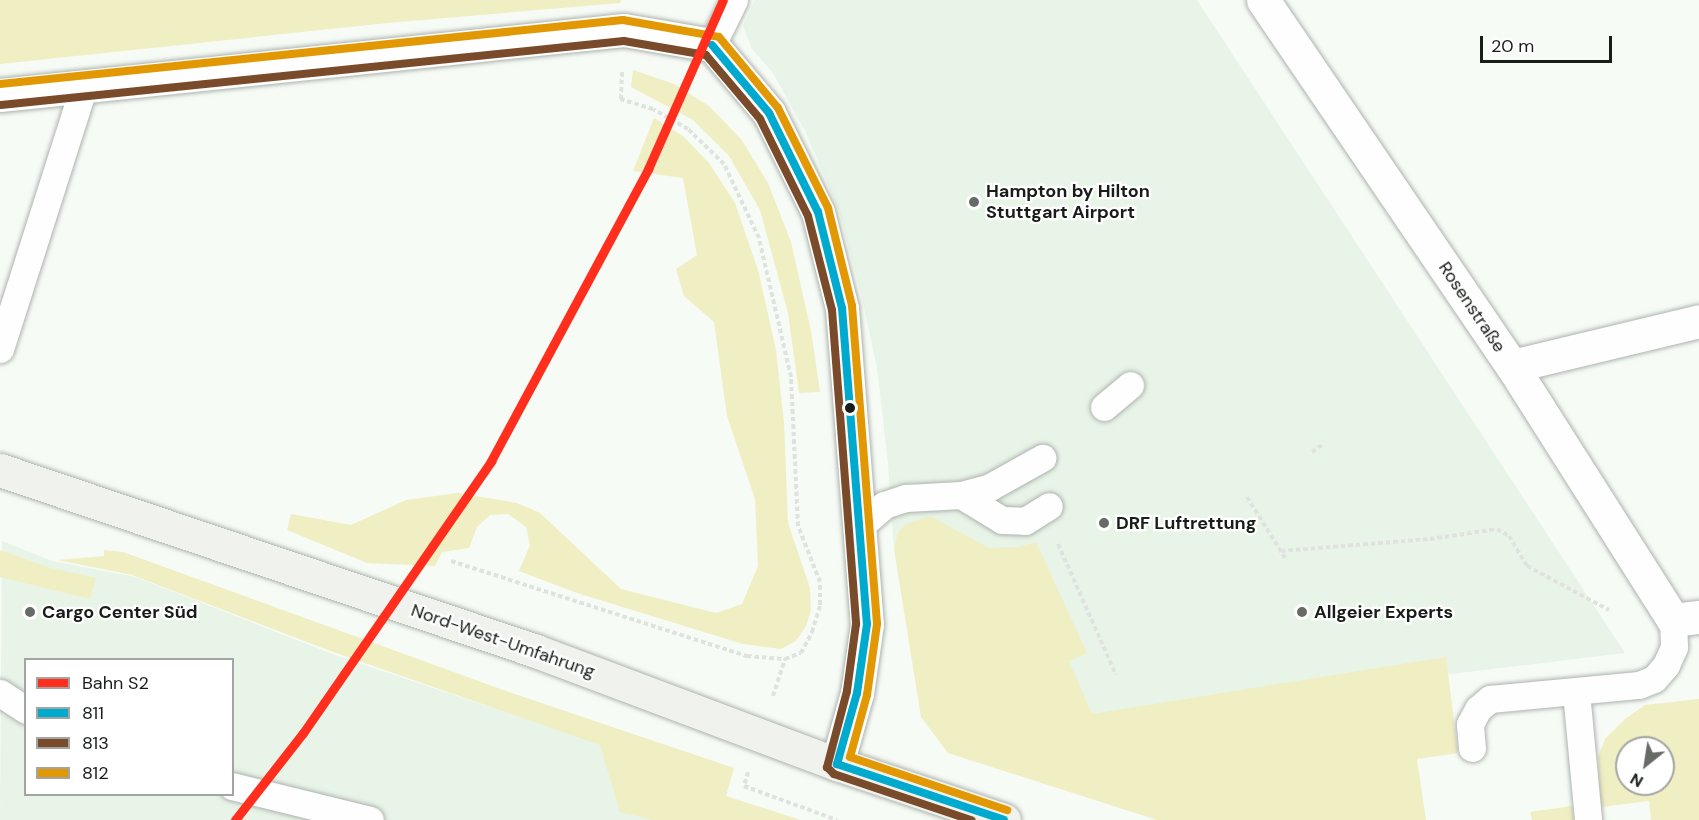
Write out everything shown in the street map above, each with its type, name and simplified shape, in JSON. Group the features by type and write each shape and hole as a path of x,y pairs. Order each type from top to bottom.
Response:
{"main road":[{"name":"Nord-West-Umfahrung","path":"0,470 536,651 837,764 1004,820"}],"street":[{"name":"Rosenstraße","path":"1263,0 1686,618"},
{"path":"0,95 624,30 712,45 769,113 818,212 842,308 867,624 857,693 837,764"},
{"path":"1512,366 1699,321"}],"lane":[{"path":"712,45 734,0"},
{"path":"0,349 84,86"},
{"path":"1104,407 1130,385"},
{"path":"858,528 884,505 906,498 961,495 990,487 1042,458"},
{"path":"961,495 1002,520 1025,521 1046,508"},
{"path":"1472,748 1470,724 1478,709 1490,699 1639,686 1654,679 1666,665 1686,618"},
{"path":"1576,692 1588,820"},
{"path":"0,693 24,709"},
{"path":"234,786 370,820"}],"path":[{"path":"451,561 747,656 785,659 801,653 812,632 820,605 820,582 798,526 791,377 759,238 724,164 688,129 653,109 621,99 624,30"},
{"path":"1312,452 1322,445"},
{"path":"1247,497 1287,561"},
{"path":"1046,508 1116,675"},
{"path":"1281,551 1430,539 1497,529 1509,536 1527,566 1609,610"}],"shaded area":[{"path":"0,0 621,0 620,3 387,23 0,64"},
{"path":"755,0 1197,0 1625,653 1086,718 906,545 894,549 888,464 877,368 861,294 839,211 806,133 773,73 752,49 743,26"},
{"path":"633,70 674,84 709,106 741,139 768,183 791,242 811,331 820,392 799,393 788,313 760,210 729,156 693,120 631,87"},
{"path":"654,118 683,136 709,163 735,203 758,270 776,350 784,422 788,523 810,588 811,610 806,626 796,641 781,649 743,644 577,593 519,571 530,545 526,527 508,514 490,515 477,527 469,548 442,552 435,566 367,563 287,530 291,514 351,525 406,500 458,493 517,503 540,513 621,589 716,613 742,604 758,566 755,499 727,416 714,322 684,296 676,269 697,255 683,178 633,171"},
{"path":"930,516 989,548 1018,547 1036,542 1087,653 1069,661 1092,714 1446,657 1458,753 1417,759 1426,820 1157,820 948,753 921,717 894,549 898,533 906,524"},
{"path":"2,541 52,561 136,577 335,655 713,782 733,806 776,820 0,820"},
{"path":"0,550 50,568 96,578 90,599 0,577"},
{"path":"104,550 123,552 506,691 734,768 726,796 801,820 653,820 620,812 600,745 333,652 132,575 58,560 104,556"},
{"path":"1699,699 1699,820 1651,820 1649,801 1601,807 1598,757 1605,739 1625,719 1645,705"},
{"path":"1572,806 1574,820 1532,820 1530,812"}],"rail line":[{"name":"S2","path":"235,820 303,733 491,461 648,169 723,0"}],"transit line":[{"name":"812","path":"0,84 623,20 719,37 778,108 828,208 852,306 877,624 867,695 850,757 1007,810"},
{"name":"813","path":"1,105 624,41 706,55 760,119 808,216 832,310 856,624 847,691 827,767 834,774 971,820"},
{"name":"811","path":"712,45 769,113 818,212 842,308 867,624 857,693 837,764"},
{"name":"811","path":"837,764 1004,820"}],"place":[{"name":"Hampton by Hilton Stuttgart Airport","path":"974,202"},
{"name":"DRF Luftrettung","path":"1104,523"},
{"name":"Cargo Center Süd","path":"30,612"},
{"name":"Allgeier Experts","path":"1302,612"}]}
